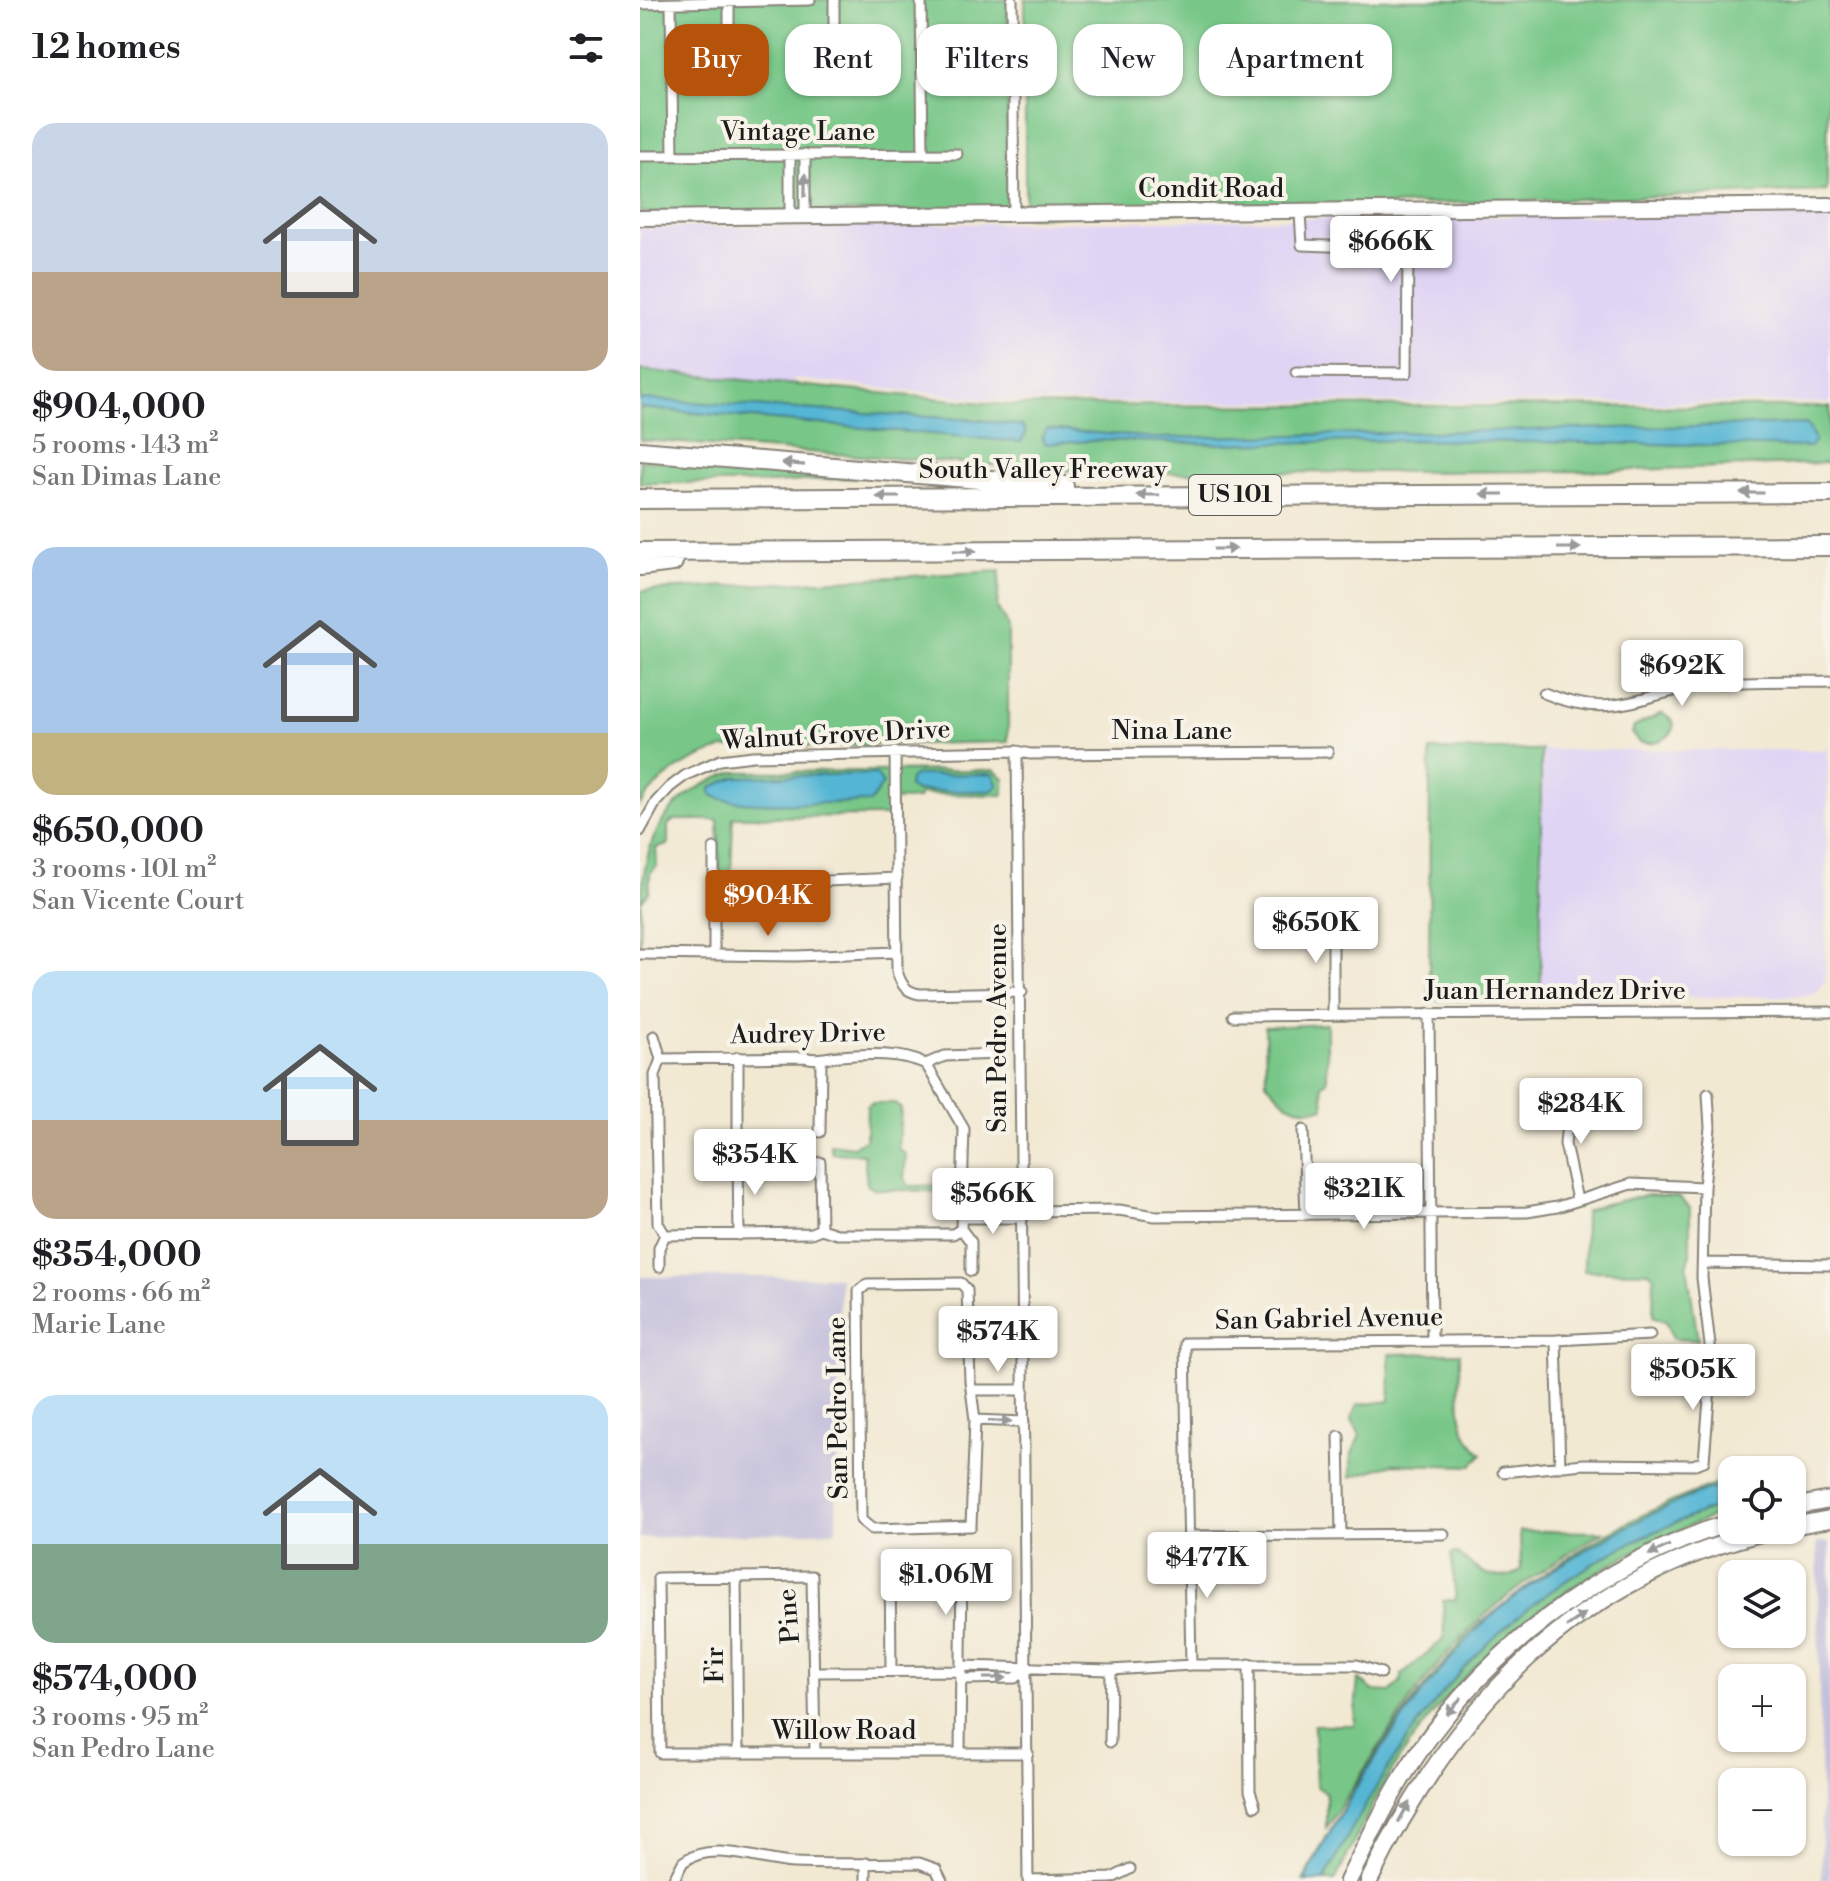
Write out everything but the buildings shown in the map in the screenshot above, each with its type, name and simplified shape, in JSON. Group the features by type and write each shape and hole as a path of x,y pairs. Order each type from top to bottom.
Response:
{"highway":[{"path":"640,451 1059,485 1093,496"},
{"name":"South Valley Freeway","path":"640,499 1830,493"},
{"name":"US 101","path":"640,552 1830,546"},
{"path":"1771,547 1830,559"},
{"path":"640,566 775,552"}],"main road":[{"path":"1806,1504 1830,1500"},
{"path":"1806,1523 1830,1519"},
{"path":"1348,1881 1405,1773 1447,1714 1493,1664 1546,1618 1603,1579 1664,1548 1718,1527"},
{"path":"1369,1881 1401,1817 1441,1753 1483,1701 1532,1653 1585,1613 1647,1576 1725,1544"}],"street":[{"path":"640,4 810,0"},
{"path":"834,0 834,24"},
{"path":"921,0 923,154"},
{"path":"1012,0 1014,216"},
{"path":"671,4 673,156"},
{"path":"729,4 729,24"},
{"path":"798,217 805,154"},
{"name":"Vintage Lane","path":"640,156 957,154"},
{"path":"790,155 798,217"},
{"name":"Condit Road","path":"640,218 1830,205"},
{"path":"1296,372 1407,373 1408,249 1302,245 1300,213"},
{"path":"1544,693 1590,708 1626,705 1710,684 1830,681"},
{"name":"Nina Lane","path":"1017,751 1030,754 1328,752"},
{"name":"Walnut Grove Drive","path":"640,831 656,802 670,787 686,775 720,760 895,752 1017,751"},
{"name":"San Pedro Avenue","path":"1017,751 1022,992 1028,1880"},
{"path":"895,752 900,983 911,992 920,994 1022,992"},
{"path":"714,848 714,954"},
{"path":"714,881 804,882 897,878"},
{"path":"1333,914 1333,1015"},
{"path":"640,954 897,952"},
{"name":"Juan Hernandez Drive","path":"1233,1016 1830,1012"},
{"path":"1429,1014 1432,1339"},
{"path":"654,1036 661,1059 655,1075 658,1223 665,1235"},
{"name":"Audrey Drive","path":"661,1059 804,1057 821,1061 835,1056 905,1055 926,1064 945,1056 999,1054"},
{"path":"738,1057 738,1130"},
{"path":"820,1132 821,1061"},
{"path":"665,1235 811,1233 821,1229 837,1234 953,1234 961,1229 964,1129 926,1064"},
{"path":"1570,1093 1565,1144 1577,1200"},
{"path":"1503,1472 1637,1463 1693,1465 1704,1461 1712,1362 1703,1263 1704,1187 1710,1136 1708,1094"},
{"path":"1303,1130 1306,1215"},
{"path":"738,1158 739,1235"},
{"path":"820,1162 821,1229"},
{"path":"963,1218 990,1219 1022,1214 1527,1212 1631,1184 1704,1187"},
{"path":"963,1203 1022,1199"},
{"path":"990,1219 986,1210 991,1201"},
{"path":"961,1229 971,1242 971,1271"},
{"path":"659,1267 659,1248 665,1235"},
{"path":"1703,1263 1830,1265"},
{"name":"San Pedro Lane","path":"961,1283 967,1290 971,1390 975,1420 971,1526 872,1529 861,1520 859,1291 867,1284 961,1283"},
{"name":"San Gabriel Avenue","path":"1191,1665 1185,1343 1556,1340 1650,1335"},
{"path":"1556,1340 1560,1467"},
{"path":"971,1390 1024,1390"},
{"path":"975,1420 1024,1422"},
{"path":"1339,1436 1341,1533"},
{"path":"1190,1536 1444,1534"},
{"path":"960,1753 962,1562"},
{"path":"890,1563 891,1671"},
{"name":"Pine","path":"660,1753 658,1578 812,1576 815,1753"},
{"name":"Fir","path":"736,1577 738,1753"},
{"path":"1249,1664 1250,1791 1255,1806"},
{"path":"815,1672 962,1672 1014,1665 1026,1670 1111,1670 1249,1664 1357,1665 1381,1673"},
{"path":"1110,1742 1111,1670"},
{"name":"Willow Road","path":"660,1753 1028,1753"},
{"path":"673,1881 683,1862 703,1854 736,1854 794,1863 919,1863 936,1869 942,1881"},
{"path":"866,1863 866,1881"},
{"path":"1028,1880 1112,1878 1130,1869"}],"shaded area":[{"path":"1830,212 1830,403 1017,402 794,379 793,393 640,379 640,228"},
{"path":"1430,750 1828,750 1825,981 1818,992 1809,996 1429,1000"},
{"path":"640,1277 840,1277 836,1531 640,1538"},
{"path":"1817,1542 1830,1542 1830,1881 1822,1881"}],"green space":[{"path":"640,0 1008,0 1008,24 917,24 917,96 1008,96 1007,211 640,213"},
{"path":"1025,0 1829,0 1827,191 1025,217 1025,96 1057,96 1057,24 1025,24"},
{"path":"640,370 1006,405 1830,407 1830,463 1608,471 1164,473 1058,470 640,440"},
{"path":"640,460 862,474 862,477 773,483 640,483"},
{"path":"1000,571 997,607 1008,627 1008,742 724,748 677,769 657,785 640,805 640,591"},
{"path":"1662,713 1673,721 1671,733 1659,742 1638,742 1632,733 1634,727"},
{"path":"1430,750 1541,750 1541,999 1429,1000"},
{"path":"994,770 1004,778 1004,795 919,794 918,799 891,800 891,816 733,817 731,875 720,875 718,820 674,820 668,825 668,845 656,848 657,866 650,873 649,892 641,901 646,864 653,840 664,819 681,800 704,785 734,772"},
{"path":"1327,1024 1327,1081 1322,1084 1324,1108 1291,1106 1266,1082 1265,1027"},
{"path":"872,1103 895,1103 901,1109 898,1148 906,1155 904,1179 909,1186 948,1185 948,1192 874,1189 867,1185 864,1154 832,1153 830,1144 853,1147 866,1139 867,1106"},
{"path":"1649,1195 1679,1197 1690,1208 1690,1256 1687,1266 1698,1340 1673,1339 1667,1322 1653,1316 1654,1277 1649,1272 1584,1271 1585,1212 1604,1204"},
{"path":"1460,1353 1462,1420 1472,1444 1482,1454 1472,1466 1393,1464 1351,1477 1351,1456 1360,1435 1351,1419 1357,1405 1390,1401 1389,1354"},
{"path":"1718,1484 1718,1515 1682,1529 1589,1577 1546,1606 1468,1674 1401,1757 1374,1802 1335,1881 1303,1881 1377,1753 1421,1692 1473,1630 1565,1559 1645,1514"},
{"path":"1520,1531 1603,1532 1517,1589 1449,1651 1393,1725 1326,1828 1326,1793 1316,1786 1314,1725 1354,1725 1358,1679 1374,1691 1390,1692 1401,1681 1402,1674 1444,1639 1443,1601 1456,1600 1451,1554 1457,1553 1487,1574 1512,1575 1521,1570"}],"water":[{"path":"640,399 979,420 1023,426 1026,434 1021,442 640,408"},
{"path":"1807,424 1815,440 1810,447 1409,440 1219,444 1107,440 1045,444 1042,437 1047,429 1157,438"},
{"path":"876,774 883,784 870,802 739,802 711,794 711,787 735,777"},
{"path":"993,774 998,786 991,791 915,791 909,787 910,779 916,775"},
{"path":"1718,1488 1718,1507 1658,1530 1593,1563 1536,1602 1486,1646 1441,1695 1400,1751 1324,1881 1305,1881 1359,1784 1401,1721 1448,1662 1488,1619 1572,1558 1647,1516"}]}
